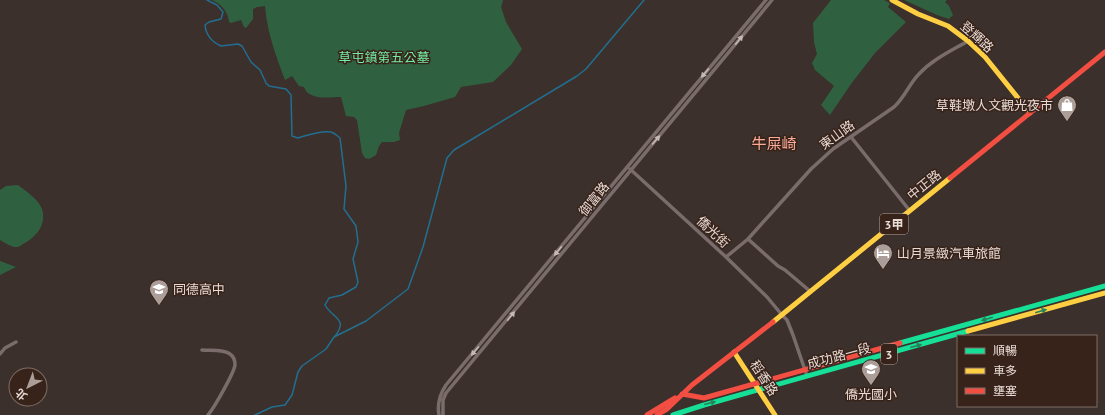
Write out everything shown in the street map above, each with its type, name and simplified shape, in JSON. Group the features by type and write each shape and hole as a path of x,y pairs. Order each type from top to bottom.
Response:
{"main road":[{"name":"登輝路","path":"892,0 918,14 948,26 968,41 985,57 1030,113"},
{"name":"中正路","path":"657,415 667,409 682,394 811,292 1105,52"},
{"name":"成功路一段","path":"682,394 704,398 1105,286"},
{"name":"成功路一段","path":"673,415 1105,293"},
{"name":"稻香路","path":"734,352 775,415"},
{"name":"中正路","path":"647,415 666,402 682,394"}],"street":[{"name":"御富路","path":"443,415 443,400 446,393 766,0"},
{"name":"御富路","path":"439,415 439,401 442,390 446,385 772,0"},
{"name":"東山路","path":"726,257 748,239 810,170 833,149 894,107 918,75 933,61 968,41"},
{"path":"851,137 910,211"},
{"name":"僑光街","path":"629,168 726,257 767,297 787,320 807,376"},
{"path":"748,239 778,266 811,292"},
{"path":"0,354 5,348 16,342"},
{"path":"202,350 224,351 231,354 235,365 231,376 208,415"}],"green space":[{"name":"草屯鎮第五公墓","path":"212,0 503,0 501,7 506,22 522,49 511,65 493,82 461,87 455,97 406,110 399,133 400,140 394,142 382,142 376,155 369,159 365,158 362,153 357,120 354,117 346,116 341,97 325,98 315,96 310,94 304,87 299,86 292,76 285,80 270,35 265,6 253,9 253,19 246,28 241,20 231,23 229,22 224,8"},
{"path":"831,0 884,0 890,3 888,7 906,22 875,53 851,84 830,115 821,105 834,86 815,70 812,63 817,54 814,42 813,23"},
{"path":"904,0 947,0 945,2 949,6 953,15 949,19"},
{"path":"18,185 38,202 42,209 43,220 39,230 32,238 18,247 15,247 10,246 0,240 0,190 6,186"},
{"path":"0,261 16,267 0,275"}],"waterway":[{"path":"207,0 217,5 223,12 221,19 209,22 205,25 210,38 221,46 238,44 242,46 251,62 260,70 266,83 269,86 286,89 291,95 292,136 298,138 314,133 331,132 340,138 346,186 344,209 356,226 358,242 353,259 358,282 356,287 342,295 329,298 325,305 340,322 339,330 335,336"},
{"path":"255,415 272,407 285,405 292,395 298,372 302,366 326,349 334,337 366,321 408,289 423,247 447,158 454,150 577,76 586,69 644,0"}],"traffic: fast":[{"path":"900,343 1105,286"},
{"path":"673,415 968,331"}],"traffic: slow":[{"path":"892,0 918,14 948,26 968,41 985,57 1030,113"},
{"path":"773,322 950,178"},
{"path":"968,331 1105,293"},
{"path":"734,352 775,415"}],"traffic: jam":[{"path":"950,178 1105,52"},
{"path":"657,415 667,409 692,385 773,322"},
{"path":"682,394 704,398 900,343"},
{"path":"647,415 675,398"}],"place":[{"name":"草鞋墩人文觀光夜市","path":"1067,122"},
{"name":"山月景緻汽車旅館","path":"883,270"},
{"name":"同德高中","path":"159,306"},
{"name":"僑光國小","path":"871,386"}],"district":[{"name":"牛屎崎","path":"774,143"}]}
